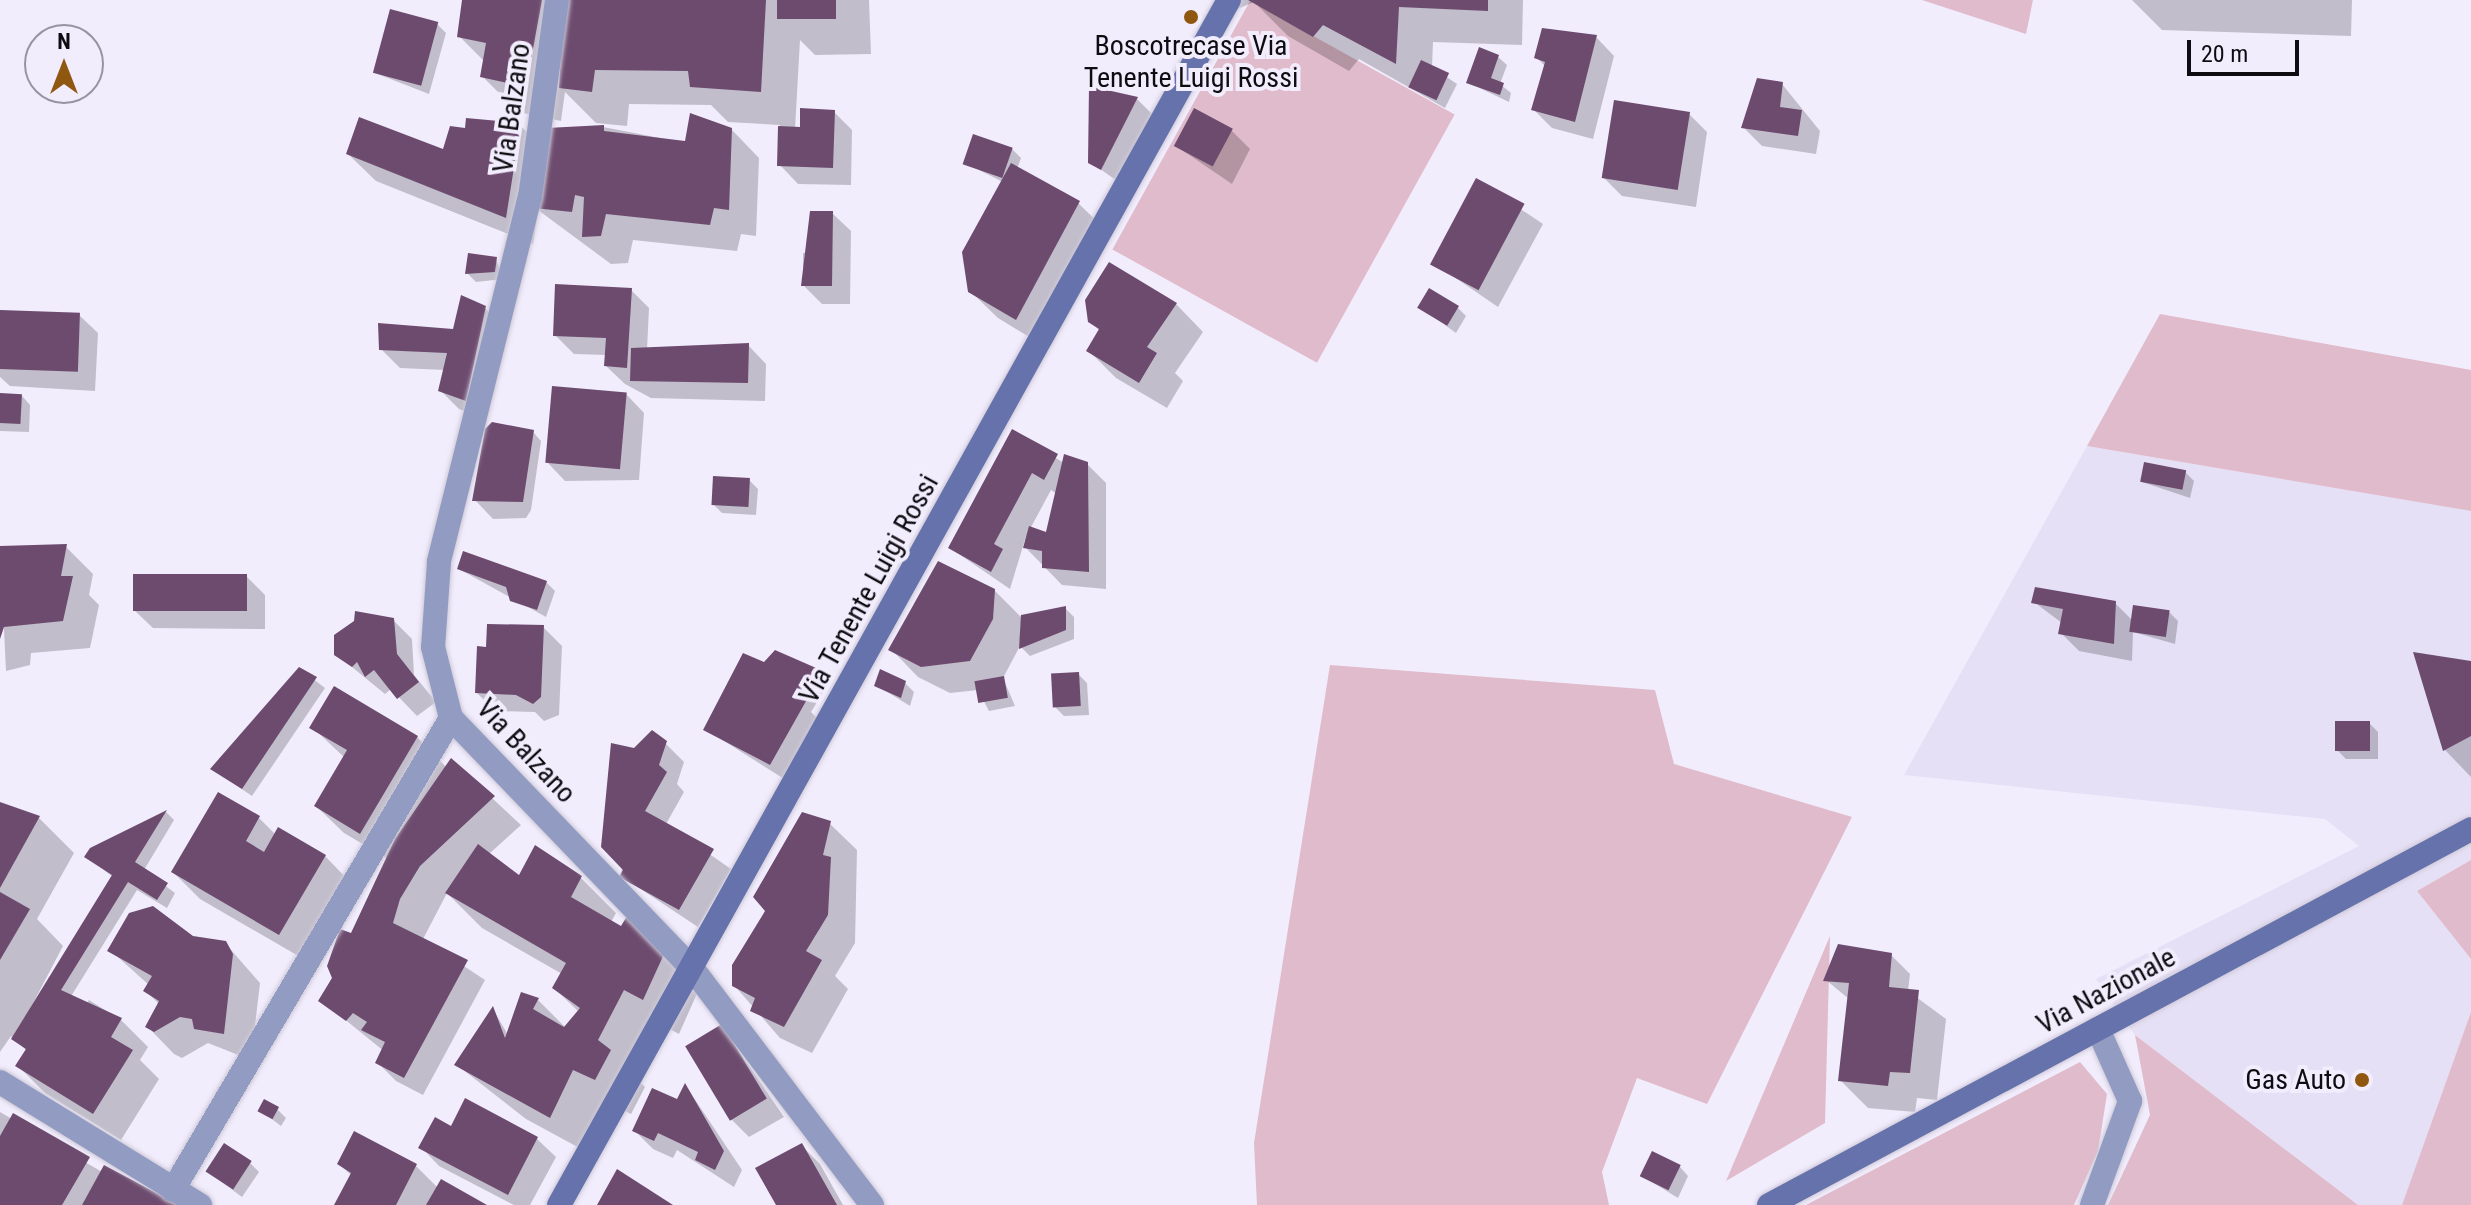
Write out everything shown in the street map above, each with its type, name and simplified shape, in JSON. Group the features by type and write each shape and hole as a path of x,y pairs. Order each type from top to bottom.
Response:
{"street":[{"name":"Via Balzano","path":"557,0 530,196 439,562 433,647 451,718 692,968 872,1205"},
{"name":"Via Tenente Luigi Rossi","path":"559,1205 1229,0"},
{"path":"173,1190 451,718"},
{"name":"Via Nazionale","path":"1769,1205 2471,829"},
{"path":"2092,1205 2130,1101 2098,1029"},
{"path":"0,1082 200,1205"}],"shaded area":[{"path":"1922,0 2033,0 2026,34"},
{"path":"1250,1 1455,114 1317,363 1112,249"},
{"path":"2160,314 2471,370 2471,511 2087,446"},
{"path":"2087,446 2471,511 2471,860 2417,891 2471,959 2471,1012 2402,1205 2358,1205 2135,1035 2096,979 2359,846 2325,819 1904,775"},
{"path":"1330,665 1655,690 1674,764 1852,817 1707,1104 1637,1078 1602,1172 1609,1205 1257,1205 1254,1143"},
{"path":"2471,860 2471,959 2417,891"},
{"path":"1830,936 1825,1123 1726,1181"},
{"path":"2471,1012 2471,1205 2402,1205"},
{"path":"2135,1035 2358,1205 2108,1205 2150,1115"},
{"path":"2080,1062 2107,1094 2098,1151 2074,1205 1806,1205"}],"building":[{"path":"462,0 542,0 526,87 480,77 486,43 457,37"},
{"path":"564,0 766,0 761,92 690,87 688,71 595,70 592,92 559,88"},
{"path":"777,0 836,0 836,19 777,19"},
{"path":"1248,0 1488,0 1488,11 1399,7 1396,64 1323,25 1313,37"},
{"path":"390,9 438,22 421,86 373,73"},
{"path":"1542,28 1597,35 1575,122 1531,110 1545,62 1534,58"},
{"path":"1479,47 1499,55 1491,78 1504,83 1500,95 1466,83"},
{"path":"1421,60 1449,73 1436,100 1408,87"},
{"path":"1757,78 1783,82 1780,107 1802,110 1798,136 1741,128"},
{"path":"1089,86 1138,97 1101,170 1088,163"},
{"path":"1614,100 1690,112 1678,190 1602,178"},
{"path":"800,108 835,110 833,168 777,166 778,126 800,127"},
{"path":"1194,108 1233,129 1213,167 1174,146"},
{"path":"690,113 732,128 729,210 714,208 710,225 606,214 601,236 582,237 584,197 575,195 572,212 534,208 547,128 604,125 604,131 685,141"},
{"path":"359,117 443,149 450,126 465,128 466,118 521,123 506,218 346,154"},
{"path":"973,134 1013,148 1002,178 963,164"},
{"path":"1011,163 1080,201 1016,320 968,292 962,252"},
{"path":"1476,178 1525,204 1479,290 1430,265"},
{"path":"810,211 833,211 832,286 801,286"},
{"path":"468,253 497,257 495,272 465,274"},
{"path":"1109,262 1177,303 1147,347 1157,353 1139,383 1086,351 1099,329 1088,322 1085,300"},
{"path":"555,284 632,288 627,368 604,366 606,338 553,336"},
{"path":"1429,288 1459,306 1447,326 1417,308"},
{"path":"461,295 486,306 466,401 438,391 447,353 379,350 378,323 453,329"},
{"path":"0,310 80,313 78,372 0,369"},
{"path":"749,343 748,383 630,381 631,348"},
{"path":"552,386 627,393 620,469 545,463"},
{"path":"0,393 22,394 20,424 0,423"},
{"path":"492,422 534,430 523,502 472,501 485,429"},
{"path":"1012,429 1058,454 1044,480 1032,473 994,544 1003,549 991,572 948,548"},
{"path":"1064,454 1088,462 1089,572 1042,568 1042,551 1023,548 1029,526 1046,532"},
{"path":"2144,462 2186,470 2182,490 2140,482"},
{"path":"713,476 750,478 748,507 711,505"},
{"path":"67,544 61,576 73,576 63,621 4,627 0,639 0,546"},
{"path":"463,551 547,581 537,610 510,601 506,587 457,569"},
{"path":"938,561 995,589 993,619 970,661 921,667 888,650"},
{"path":"133,574 247,574 247,611 133,611"},
{"path":"2035,587 2116,601 2114,644 2058,634 2063,609 2031,603"},
{"path":"2133,605 2170,610 2166,637 2129,632"},
{"path":"1066,606 1066,630 1019,649 1021,615"},
{"path":"355,611 394,618 397,654 419,682 397,699 374,670 365,677 357,662 352,667 334,655 334,635 354,621"},
{"path":"487,624 544,625 541,697 533,704 516,695 475,693 477,646 486,647"},
{"path":"775,650 823,671 770,765 703,730 743,653 764,662"},
{"path":"2413,652 2471,661 2471,736 2443,751"},
{"path":"299,667 317,677 242,789 210,769"},
{"path":"880,669 906,681 901,698 874,686"},
{"path":"1079,672 1081,706 1053,707 1051,673"},
{"path":"1004,676 1008,698 978,703 974,681"},
{"path":"334,686 418,736 360,834 314,806 347,750 309,728"},
{"path":"2335,721 2370,721 2370,751 2335,751"},
{"path":"652,730 667,741 659,765 667,772 645,811 714,849 679,910 619,877 623,870 601,847 611,743 634,748"},
{"path":"451,758 495,796 420,866 400,899 393,923 468,960 404,1078 375,1063 385,1042 361,1030 367,1022 353,1013 346,1021 318,1001 332,978 327,966 340,929 351,933 395,839"},
{"path":"218,792 260,816 246,841 264,852 278,827 326,855 279,935 171,872"},
{"path":"0,802 40,816 0,888"},
{"path":"167,810 135,862 168,883 157,900 128,882 61,990 122,1018 111,1037 133,1050 93,1114 15,1066 26,1049 11,1039 112,875 84,857 90,848"},
{"path":"802,812 831,821 823,855 831,857 828,915 806,951 822,960 784,1027 750,1011 755,998 732,986 732,965 765,911 753,897"},
{"path":"478,844 519,875 535,845 582,876 571,897 621,926 629,913 665,952 643,1000 624,990 598,1040 611,1050 595,1080 573,1070 550,1118 454,1065 493,1006 505,1038 521,992 539,998 533,1009 564,1027 580,1008 552,988 566,963 445,893"},
{"path":"0,892 30,909 0,960"},
{"path":"153,906 193,936 226,941 233,954 224,1034 194,1029 192,1019 180,1017 154,1032 145,1027 159,1001 143,991 152,976 107,951 129,913"},
{"path":"1838,944 1892,953 1889,987 1919,990 1910,1073 1890,1072 1888,1086 1838,1081 1849,983 1823,981"},
{"path":"722,1024 767,1099 730,1121 685,1046"},
{"path":"685,1083 724,1151 715,1170 695,1160 698,1152 658,1133 654,1141 632,1131 652,1088 677,1099"},
{"path":"465,1098 538,1137 508,1195 418,1148 435,1117 451,1126"},
{"path":"264,1099 279,1107 272,1119 257,1111"},
{"path":"13,1113 90,1157 62,1205 0,1205 0,1136"},
{"path":"354,1131 417,1164 396,1205 334,1205 351,1173 337,1164"},
{"path":"224,1143 252,1161 233,1189 205,1172"},
{"path":"802,1143 837,1205 776,1205 755,1168"},
{"path":"1652,1151 1681,1165 1668,1190 1640,1176"},
{"path":"104,1165 179,1205 82,1205"},
{"path":"617,1169 673,1205 597,1205"},
{"path":"441,1179 487,1205 426,1205"}],"place":[{"name":"Boscotrecase Via Tenente Luigi Rossi","path":"1191,17"},
{"name":"Gas Auto","path":"2362,1080"}]}
